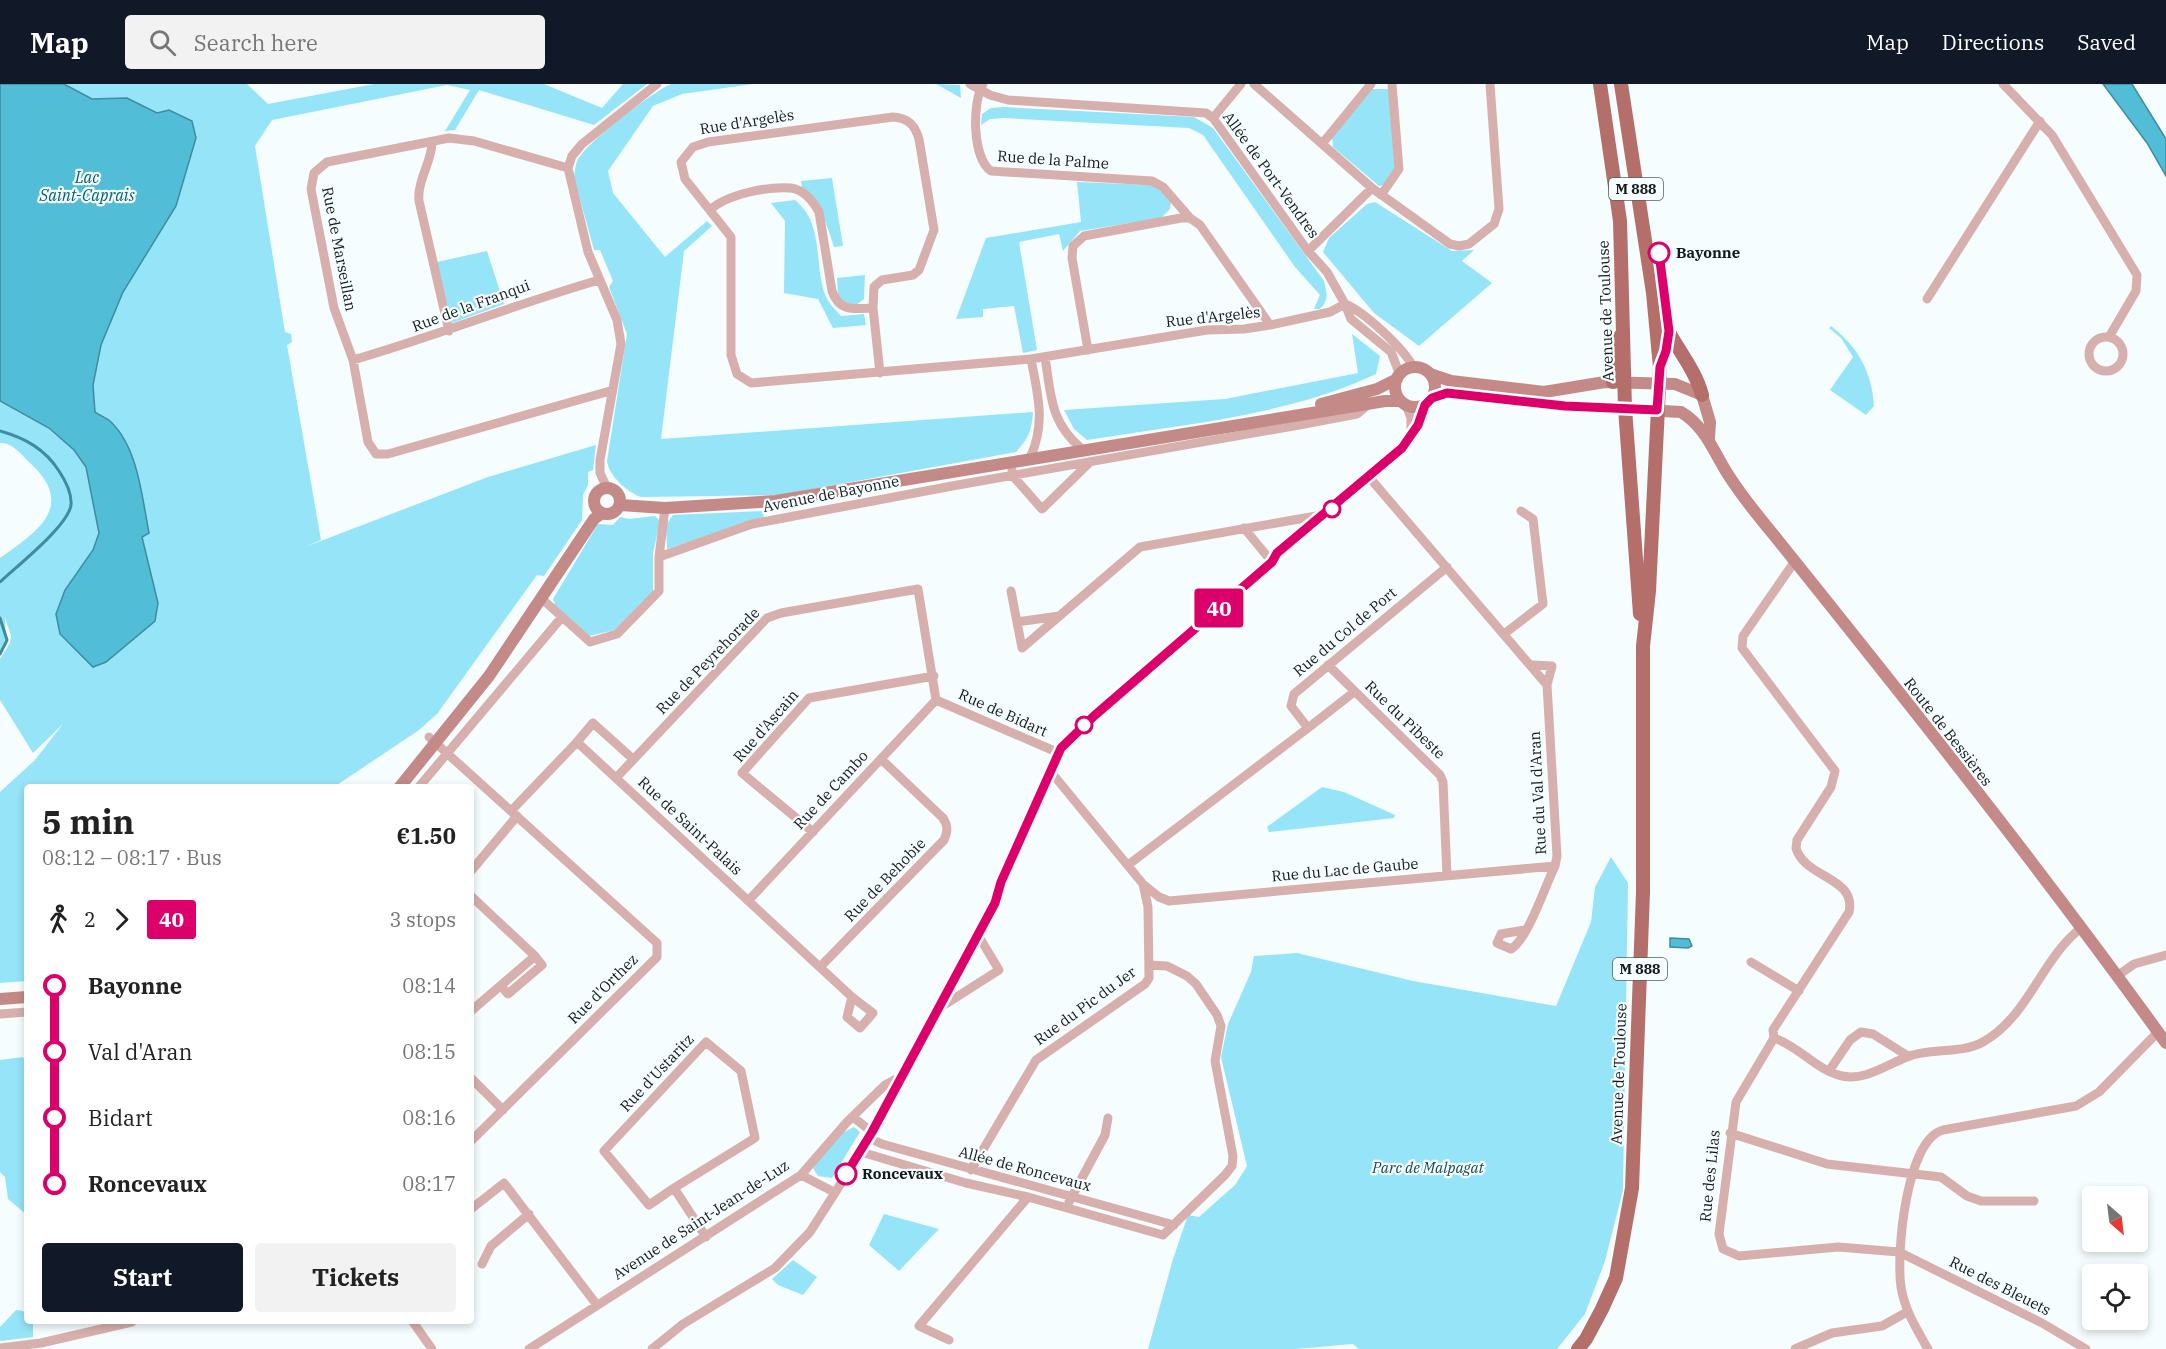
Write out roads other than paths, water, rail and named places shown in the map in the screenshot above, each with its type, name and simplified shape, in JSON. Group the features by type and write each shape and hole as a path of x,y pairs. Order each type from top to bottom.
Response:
{"main road":[{"name":"Avenue de Toulouse","path":"1600,84 1620,220 1623,333 1619,383 1625,408 1643,646"},
{"name":"M 888","path":"1621,84 1653,293 1659,384 1657,410"},
{"path":"1653,293 1658,297 1661,318 1698,380 1702,395"},
{"name":"Avenue de Toulouse","path":"1578,1349 1597,1319 1616,1278 1632,1188 1643,892 1643,646 1657,410"}],"street":[{"path":"402,784 433,740 489,676 594,519 602,513 613,513 620,505 619,496 607,488 600,473 610,391 621,344 619,327 588,252 568,168 572,156 582,144 657,84"},
{"name":"Allée de Port-Vendres","path":"970,84 1008,100 1198,111 1213,118 1308,251 1327,272 1351,319 1391,352 1396,360 1398,377"},
{"path":"1213,118 1240,84"},
{"path":"1254,84 1372,188 1450,244 1469,244 1494,224 1499,208 1490,84"},
{"path":"1322,144 1371,84"},
{"path":"1381,195 1399,169 1392,84"},
{"path":"2003,84 2052,135 2137,274 2136,291 2109,337"},
{"name":"Rue de la Palme","path":"981,87 975,108 976,129 984,163 991,171 1152,181 1163,187 1190,218"},
{"name":"Rue d'Argelès","path":"880,373 873,292 878,283 886,278 913,275 919,270 934,230 919,139 914,127 905,119 893,117 708,142 693,147 683,156 682,173 731,237 731,355 734,368 741,379 756,383 880,373 1046,357 1207,330 1270,326 1329,312 1345,304"},
{"path":"1928,299 2040,121"},
{"name":"Rue de Marseillan","path":"568,168 474,141 449,138 327,162 317,169 310,189 334,308 353,360 368,442 373,451 382,455 610,391"},
{"path":"432,142 429,164 419,189 419,201 449,331"},
{"path":"710,210 722,201 743,194 791,188 808,196 820,218 834,298 846,309 873,308"},
{"path":"1308,251 1372,188"},
{"path":"1088,350 1072,258 1073,246 1084,236 1190,218 1200,225 1270,326"},
{"name":"Rue de la Franqui","path":"353,360 449,331 521,303 599,280"},
{"name":"Allée de Port-Vendres","path":"1345,304 1355,308 1391,339 1414,368"},
{"path":"1046,357 1054,413 1066,433 1083,449"},
{"path":"1030,458 1039,437 1041,414 1031,359"},
{"path":"1411,437 1411,418 1396,393 1398,377 1414,368 1451,381 1544,392 1587,383 1619,383 1678,385 1702,395"},
{"path":"652,1349 683,1324 775,1268 810,1232 861,1152 995,903 1001,882 1059,753 1094,716 1272,562 1277,553 1327,514 1411,437 1435,383 1430,374"},
{"name":"Avenue de Bayonne","path":"620,505 664,508 776,501 1273,417 1301,416 1381,388 1398,377"},
{"path":"1403,403 1415,407 1447,393 1553,405 1657,410"},
{"name":"Route de Bessières","path":"1702,395 1710,422 1709,439"},
{"name":"Avenue de Bayonne","path":"659,557 752,524 1012,475 1089,463 1301,416 1369,404 1403,403"},
{"name":"Route de Bessières","path":"1657,410 1681,412 1690,417 1709,439 1730,478 2081,928 2166,1043"},
{"path":"1011,462 1012,475 1042,509 1089,463"},
{"name":"Rue du Val d'Aran","path":"1369,477 1546,684"},
{"path":"602,513 595,506 595,496 607,488"},
{"path":"541,598 590,642 617,634 659,591 659,557 664,508"},
{"path":"1504,634 1543,604 1533,519 1521,511"},
{"path":"1011,591 1022,648 1140,547 1327,514"},
{"path":"1244,528 1272,562"},
{"name":"Rue des Lilas","path":"1795,561 1742,642 1746,656 1834,771 1831,787 1797,840 1796,848 1806,864 1845,889 1851,903 1849,912 1773,1030 1774,1038 1736,1102 1730,1133 1719,1234 1723,1249 1731,1254 1838,1247 1899,1252"},
{"name":"Rue du Col de Port","path":"1308,728 1291,706 1294,694 1447,567"},
{"name":"Rue de Peyrehorade","path":"616,778 767,618 781,613 918,588 934,676 936,700"},
{"path":"1017,622 1060,616"},
{"path":"421,784 562,617"},
{"name":"Rue du Val d'Aran","path":"1525,930 1557,856 1546,684 1552,666 1548,663 1532,665"},
{"name":"Rue du Pibeste","path":"1328,665 1440,775 1443,782 1447,876"},
{"name":"Rue d'Ascain","path":"813,831 742,773 809,698 934,676"},
{"path":"1128,865 1354,692"},
{"name":"Rue de Bidart","path":"936,700 1059,753"},
{"name":"Rue de Cambo","path":"748,901 936,700"},
{"path":"474,867 514,813 593,723 633,759"},
{"name":"Rue d'Orthez","path":"433,740 657,943 657,957 474,1139"},
{"name":"Rue de Saint-Palais","path":"577,742 852,997"},
{"name":"Rue de Behobie","path":"820,967 936,849 947,833 947,825 943,818 881,759"},
{"name":"Rue du Pic du Jer","path":"971,1170 1036,1060 1145,984 1149,978 1147,896 1143,884 1051,772"},
{"name":"Rue du Lac de Gaube","path":"1143,884 1159,897 1170,901 1554,866"},
{"path":"474,899 534,956 474,1008"},
{"path":"1774,1038 1784,1041 1829,1071 1850,1077 1862,1076 1908,1056 1974,1046 1995,1034 2033,992 2063,944 2081,928"},
{"path":"939,1008 999,970 978,935"},
{"path":"2117,976 2134,964 2166,955"},
{"path":"1751,962 1799,990"},
{"path":"1149,964 1167,966 1187,976 1196,984 1217,1015 1221,1026 1215,1061 1233,1156 1232,1166 1174,1225"},
{"path":"0,999 24,997"},
{"path":"0,1014 24,1012"},
{"path":"1829,1071 1850,1040 1861,1032 1873,1034 1908,1056"},
{"path":"1929,1349 1907,1312 1901,1286 1899,1252 1914,1172 1926,1143 1937,1132 2064,1110 2088,1101 2158,1032"},
{"name":"Rue d'Ustaritz","path":"706,1042 741,1071 754,1138 674,1188 649,1205 604,1151 706,1042"},
{"name":"Avenue de Saint-Jean-de-Luz","path":"529,1349 801,1175 885,1085 902,1076"},
{"path":"474,1081 503,1110"},
{"path":"1066,1207 1105,1135 1108,1118"},
{"name":"Allée de Roncevaux","path":"850,1120 882,1144 1174,1225"},
{"path":"1730,1133 1827,1164 1914,1172 1941,1177 1967,1196 1981,1201 2034,1202"},
{"name":"Allée de Roncevaux","path":"861,1152 966,1183 1029,1197 1163,1235 1174,1225"},
{"path":"801,1175 834,1192"},
{"path":"474,1207 504,1183 597,1305"},
{"path":"674,1188 706,1237"},
{"path":"949,1340 920,1326 1029,1197"},
{"path":"483,1264 491,1246 529,1215"},
{"name":"Rue des Bleuets","path":"1899,1252 2042,1323 2086,1349"},
{"path":"1794,1349 1832,1333 1882,1326 1907,1312"},
{"path":"0,1348 21,1348 123,1324"},
{"path":"414,1324 432,1349"}],"water":[{"name":"Lac Saint-Caprais","path":"0,84 64,84 92,99 127,98 157,113 169,110 192,121 196,138 176,206 123,292 101,345 93,385 95,412 109,420 120,433 138,474 149,533 142,537 158,603 155,621 106,662 93,667 60,634 56,614 65,590 93,550 99,533 86,467 74,450 49,428 0,401"},
{"path":"2103,84 2132,84 2166,139 2166,176 2147,143"},
{"path":"1670,938 1689,939 1692,946 1688,948 1670,947"}],"waterway":[{"path":"0,431 26,441 47,456 64,478 71,500 68,514 61,524 0,582"},
{"path":"0,618 7,640 0,654"}],"place":[{"name":"Bayonne","path":"1659,253"},
{"name":"Roncevaux","path":"846,1174"}],"park label":[{"name":"Parc de Malpagat","path":"1428,1168"}]}
